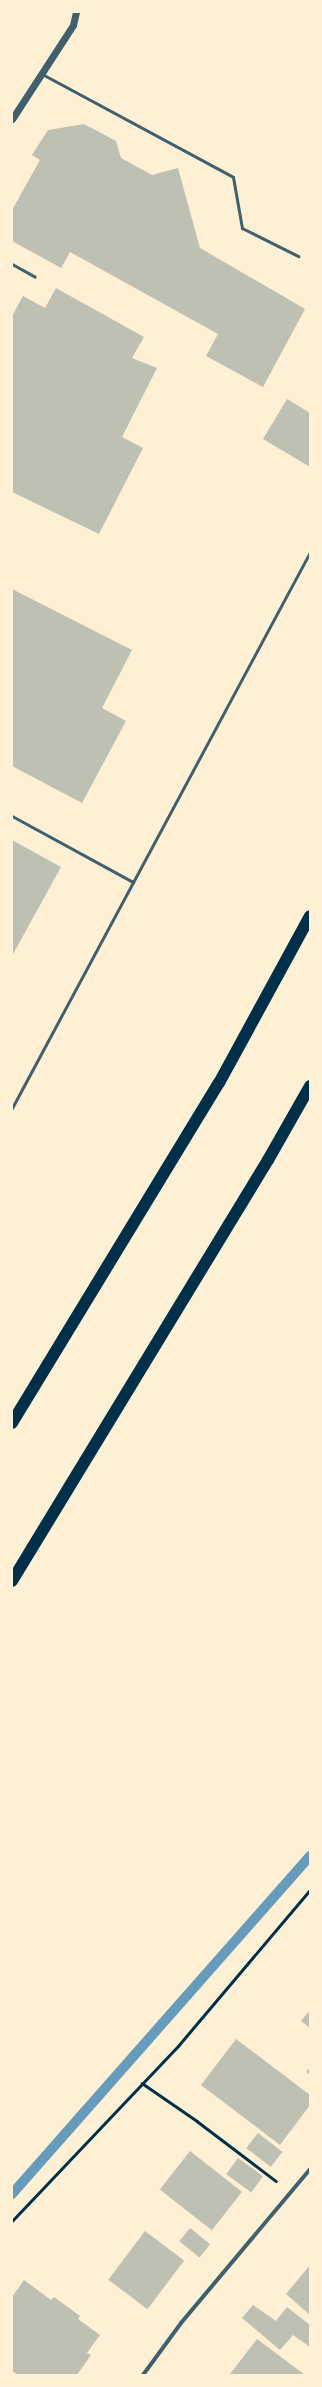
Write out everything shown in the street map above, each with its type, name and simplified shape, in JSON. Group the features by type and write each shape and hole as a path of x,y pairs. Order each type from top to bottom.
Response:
{"highway":[{"path":"12,1423 219,1084 310,916"},
{"path":"12,1581 268,1160 310,1086"}],"street":[{"path":"12,119 73,25 76,12"},
{"path":"143,2375 182,2322 310,2169"}],"lane":[{"path":"42,74 233,177 242,228 298,256"},
{"path":"12,264 35,277"},
{"path":"12,1108 310,552"},
{"path":"12,816 133,882"}],"path":[{"path":"12,2221 178,2046 310,1890"},
{"path":"142,2083 197,2121 290,2193"}],"building":[{"path":"84,124 116,141 121,158 152,175 178,168 200,248 305,309 263,387 206,356 218,334 70,252 61,268 12,241 12,210 40,160 32,155 48,130"},
{"path":"56,288 144,337 132,358 157,368 122,437 143,448 99,534 12,492 12,316 23,296 45,308"},
{"path":"287,399 310,413 310,467 263,439"},
{"path":"12,589 132,650 102,708 126,721 82,803 12,766"},
{"path":"12,840 61,867 12,956"},
{"path":"310,2010 310,2028 301,2021"},
{"path":"236,2039 310,2095 310,2105 280,2145 201,2085"},
{"path":"310,2067 310,2075 306,2072"},
{"path":"258,2133 282,2152 271,2167 246,2148"},
{"path":"190,2151 242,2192 212,2230 160,2190"},
{"path":"238,2158 263,2176 251,2192 226,2174"},
{"path":"190,2228 210,2244 200,2258 179,2241"},
{"path":"145,2231 184,2260 147,2309 108,2280"},
{"path":"310,2265 310,2315 286,2294"},
{"path":"24,2280 51,2300 54,2297 80,2316 78,2319 100,2335 87,2353 91,2355 77,2375 18,2375 12,2371 12,2297"},
{"path":"253,2305 276,2321 287,2307 310,2325 310,2347 293,2335 280,2350 242,2318"},
{"path":"257,2339 305,2375 230,2374"}],"waterway":[{"path":"12,2194 310,1856"}]}
